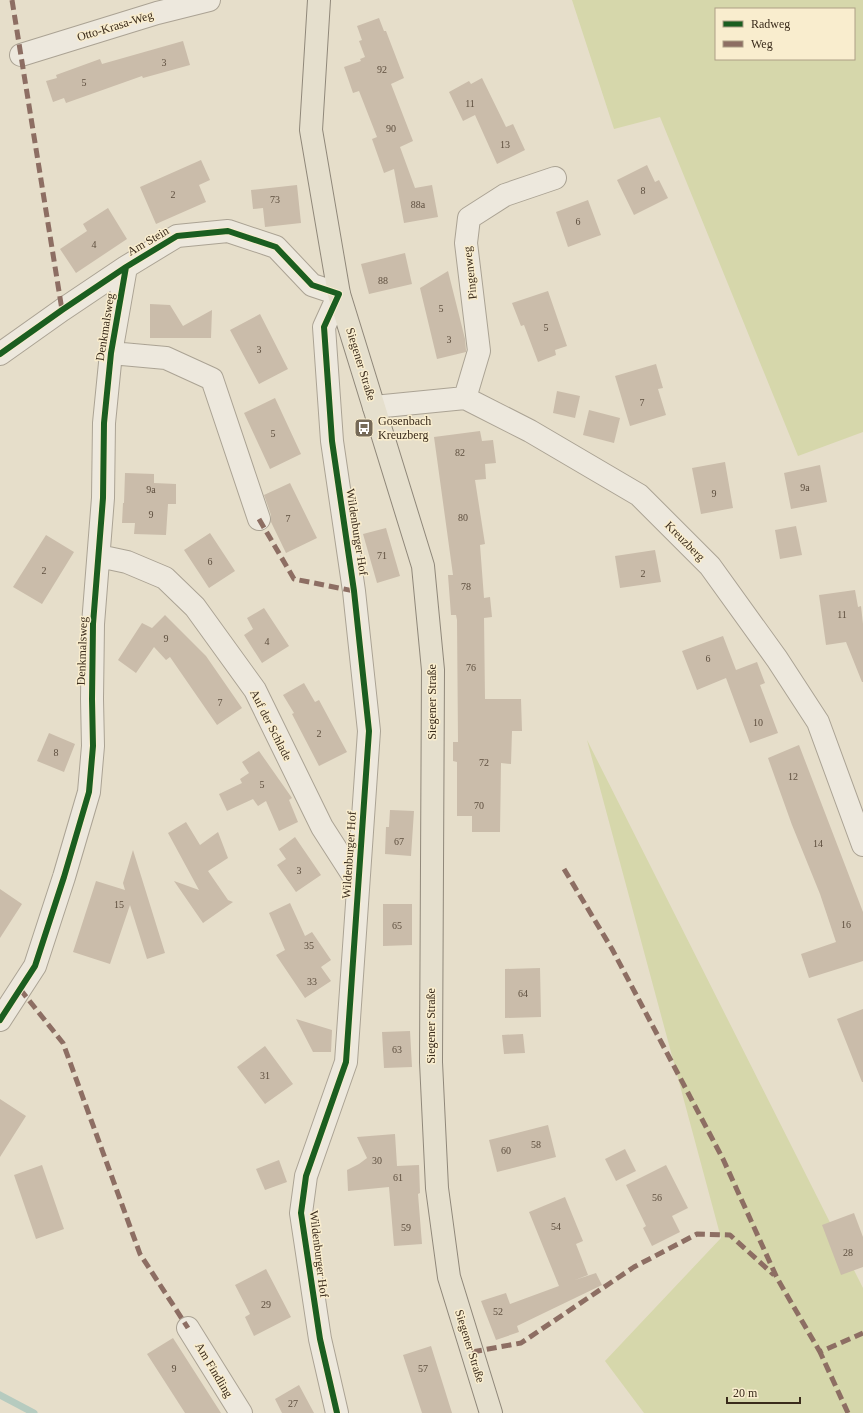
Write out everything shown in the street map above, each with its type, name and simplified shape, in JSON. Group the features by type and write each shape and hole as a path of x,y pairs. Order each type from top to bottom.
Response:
{"main road":[{"name":"Siegener Straße","path":"319,0 311,130 339,294 424,566 433,670 431,1062 437,1188 449,1277 491,1413"}],"street":[{"name":"Otto-Krasa-Weg","path":"21,55 157,13 209,0"},
{"name":"Pingenweg","path":"465,398 478,351 466,244 469,218 505,195 555,178"},
{"name":"Am Stein","path":"0,354 126,267 176,236 228,232 276,247 312,284 339,294"},
{"name":"Denkmalsweg","path":"0,1020 35,966 64,877 89,792 93,746 93,624 99,556 104,423 111,353 126,267"},
{"name":"Wildenburger Hof","path":"337,1413 320,1339 301,1213 306,1176 346,1062 369,732 354,591 332,441 324,327 339,294"},
{"name":"Denkmalsweg","path":"111,353 166,358 212,379 259,519"},
{"path":"374,406 465,398"},
{"name":"Kreuzberg","path":"465,398 530,431 639,495 710,566 777,659 818,722 863,845"},
{"name":"Auf der Schlade","path":"99,556 127,562 165,578 195,607 255,690 322,828 358,882"},
{"name":"Am Findling","path":"188,1328 241,1413"}],"green space":[{"path":"572,0 863,0 863,432 798,456 660,117 614,129"},
{"path":"587,740 863,1288 863,1413 644,1413 605,1361 721,1238"}],"building":[{"path":"379,18 384,31 386,31 404,78 391,84 413,141 400,147 415,188 432,185 438,217 404,223 394,169 384,173 372,139 377,137 359,91 353,93 344,67 361,61 360,59 365,57 359,41 362,40 357,26"},
{"path":"183,41 190,65 143,78 142,76 66,103 64,98 53,102 46,81 57,78 56,75 100,59 102,64"},
{"path":"482,78 506,127 513,124 525,150 497,164 475,115 463,121 449,92 469,81 471,84"},
{"path":"201,160 210,180 199,185 206,202 156,224 140,187"},
{"path":"647,165 655,182 659,180 668,198 634,215 617,180"},
{"path":"297,185 301,223 265,227 263,208 253,209 251,190"},
{"path":"588,200 601,235 568,247 556,212"},
{"path":"108,208 127,239 76,273 60,249 87,231 83,224"},
{"path":"405,253 412,284 369,294 361,264"},
{"path":"448,271 465,339 466,352 437,359 420,288"},
{"path":"548,291 567,346 555,350 556,355 538,362 524,325 521,326 512,303"},
{"path":"150,304 170,305 183,326 212,310 211,338 150,338"},
{"path":"260,314 288,369 259,384 230,330"},
{"path":"656,364 663,388 658,389 666,415 630,426 615,376"},
{"path":"557,391 580,396 575,418 553,413"},
{"path":"275,398 301,454 270,469 244,413"},
{"path":"589,410 620,418 614,443 583,435"},
{"path":"480,431 482,441 493,440 496,463 485,464 486,479 475,480 485,544 480,545 484,598 490,597 492,617 484,618 485,699 521,699 522,731 512,731 511,764 501,763 500,832 472,832 472,816 457,816 457,762 453,761 453,742 458,742 457,620 456,615 451,615 448,575 453,575 434,437"},
{"path":"725,462 733,508 701,514 692,468"},
{"path":"820,465 827,502 791,509 784,473"},
{"path":"125,473 154,474 154,483 176,484 176,504 168,504 166,535 134,534 135,523 122,523"},
{"path":"290,483 317,538 286,553 271,522 271,515 264,495"},
{"path":"796,526 802,555 780,559 775,530"},
{"path":"386,528 400,576 377,583 363,534"},
{"path":"210,533 235,571 209,588 184,550"},
{"path":"46,535 74,552 42,604 13,587"},
{"path":"655,550 661,582 620,588 615,556"},
{"path":"855,590 858,607 861,606 863,624 863,682 846,642 826,645 819,595"},
{"path":"264,608 289,646 262,663 244,635 253,629 247,618"},
{"path":"165,615 206,656 242,708 217,725 170,657 166,660 154,647 136,673 118,660 142,623 152,628"},
{"path":"723,636 736,670 757,662 765,683 760,685 778,733 750,743 726,678 697,690 682,651"},
{"path":"304,683 315,702 319,700 347,752 319,766 292,714 294,713 283,695"},
{"path":"49,733 75,744 64,772 37,761"},
{"path":"799,745 863,912 863,961 809,978 801,954 836,942 820,894 792,825 768,758"},
{"path":"259,751 292,798 289,800 298,822 279,831 266,801 258,806 253,799 227,811 219,794 242,783 240,779 249,773 242,762"},
{"path":"390,810 414,811 411,856 385,854 386,827 389,827"},
{"path":"186,822 200,845 218,832 228,858 208,871 228,900 233,902 203,923 174,881 199,890 168,833"},
{"path":"295,837 321,875 296,892 277,865 286,859 279,849"},
{"path":"133,850 165,953 147,959 130,905 110,964 73,952 96,881 125,890 123,883"},
{"path":"0,889 22,904 0,938"},
{"path":"290,903 305,936 312,932 331,960 321,967 331,981 305,998 276,955 285,950 269,913"},
{"path":"383,904 412,904 412,945 383,946"},
{"path":"540,968 541,1017 505,1018 505,969"},
{"path":"863,1009 863,1082 862,1082 837,1019"},
{"path":"296,1019 332,1030 331,1052 313,1052"},
{"path":"410,1031 412,1067 384,1068 382,1032"},
{"path":"523,1034 525,1053 504,1054 502,1035"},
{"path":"265,1046 293,1084 265,1104 237,1067"},
{"path":"0,1099 26,1116 0,1157"},
{"path":"548,1125 556,1157 497,1172 489,1140"},
{"path":"395,1134 397,1166 419,1165 420,1193 418,1194 422,1244 394,1246 389,1187 348,1191 347,1170 367,1158 357,1137"},
{"path":"625,1149 636,1171 616,1181 605,1159"},
{"path":"279,1160 287,1182 265,1190 256,1169"},
{"path":"42,1165 64,1229 36,1239 14,1175"},
{"path":"666,1165 688,1208 672,1216 680,1232 652,1246 643,1228 646,1226 626,1185"},
{"path":"565,1197 583,1241 576,1244 588,1275 575,1280 596,1273 602,1285 517,1326 519,1332 496,1340 481,1301 506,1293 510,1304 559,1286 529,1212"},
{"path":"854,1213 863,1237 863,1267 841,1275 822,1225"},
{"path":"266,1269 291,1317 254,1336 245,1317 250,1314 235,1285"},
{"path":"173,1338 221,1413 185,1413 147,1354"},
{"path":"431,1346 452,1413 422,1413 403,1355"},
{"path":"299,1385 314,1413 282,1413 275,1399"}],"waterway":[{"path":"0,1395 34,1413"}],"marked path":[{"path":"12,0 62,310"},
{"path":"259,519 294,579 354,591"},
{"path":"564,869 612,949 723,1159 777,1278 820,1352"},
{"path":"20,989 63,1043 140,1254 188,1328"},
{"path":"472,1352 521,1343 634,1267 697,1234 730,1235 774,1275"},
{"path":"848,1413 820,1352 863,1333"}],"cycle path":[{"path":"0,354 126,267 177,236 228,231 276,247 312,285 339,294 324,327 332,441 354,591 369,731 346,1062 306,1176 301,1213 320,1339 337,1413"},
{"path":"0,1020 35,966 64,877 89,792 93,746 93,624 103,498 104,423 111,353 126,267"}],"place":[{"name":"Gosenbach Kreuzberg","path":"364,428"}]}
